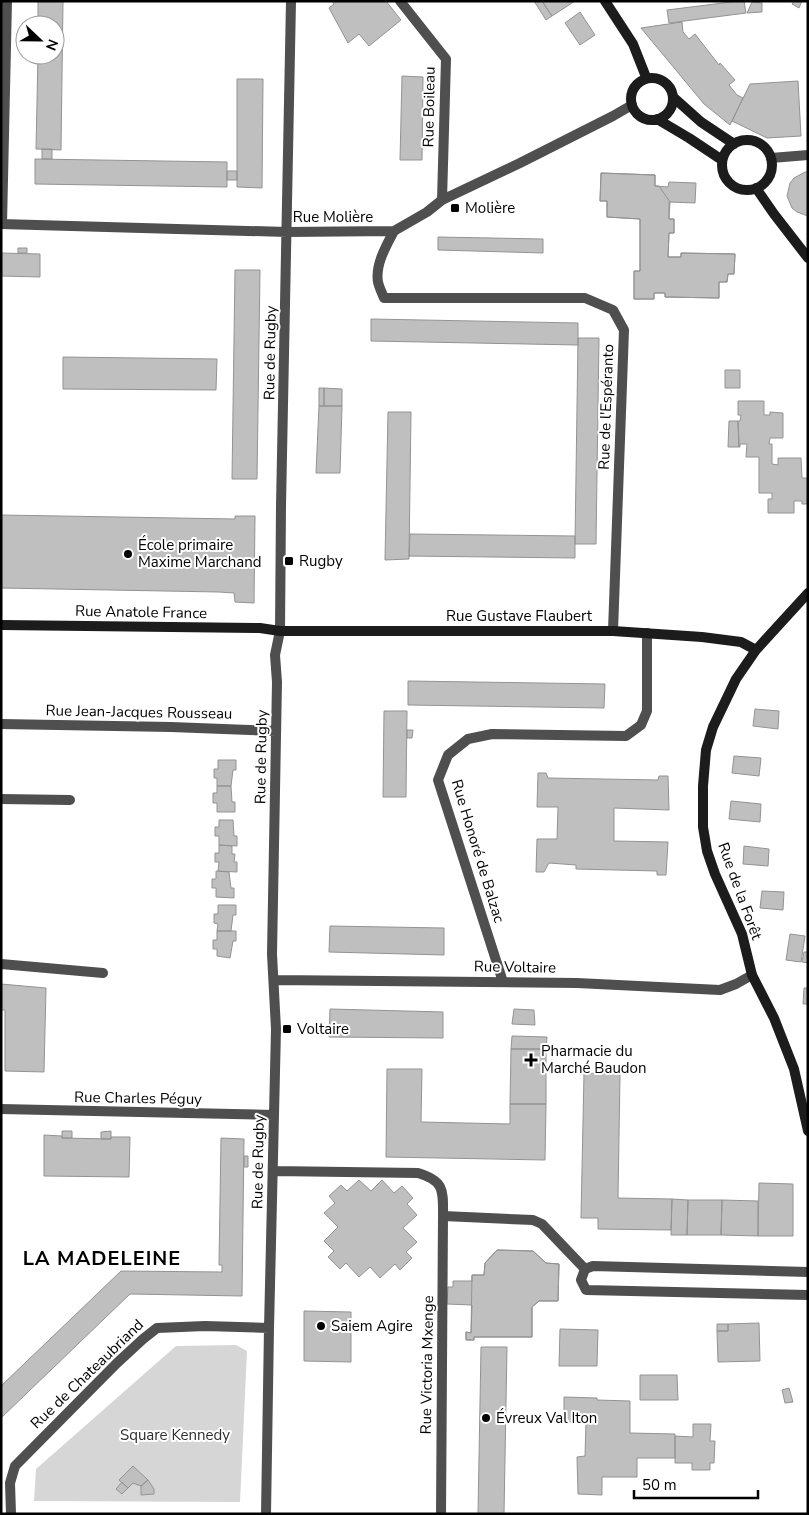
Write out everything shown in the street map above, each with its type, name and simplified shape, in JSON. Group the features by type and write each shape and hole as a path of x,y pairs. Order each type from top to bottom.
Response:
{"street":[{"path":"1,224 8,1"},
{"name":"Rue de Rugby","path":"266,1514 276,1014 272,954 276,731 275,655 280,631 291,1"},
{"name":"Rue Boileau","path":"400,1 446,59 442,200"},
{"path":"605,1 633,44 646,77"},
{"path":"722,160 689,138 657,120 644,118 635,111 632,105 632,92 640,81 646,77 657,78 667,84 673,97 701,122 734,144"},
{"path":"657,120 664,116 671,108 673,97"},
{"name":"Rue Molière","path":"1,224 287,232 394,232 427,212 442,200 520,163 632,105"},
{"path":"741,141 757,142 764,147 771,158 771,169 768,177 756,188 749,190 734,186 724,175 722,160 728,148 741,141"},
{"path":"771,158 808,155"},
{"path":"756,188 808,258"},
{"name":"Rue de l'Espéranto","path":"394,232 386,246 378,271 378,282 384,298 585,298 613,310 624,330 613,631"},
{"name":"Rue de la Forêt","path":"808,593 756,650 736,679 713,726 706,750 703,786 703,827 714,874 742,934 752,975 774,1018 794,1069 808,1131"},
{"name":"Rue Anatole France","path":"1,625 260,628 280,631"},
{"name":"Rue Gustave Flaubert","path":"280,631 613,631 741,642 756,650"},
{"name":"Rue Honoré de Balzac","path":"503,982 438,780 448,755 468,739 492,734 626,736 641,725 647,711 647,633"},
{"name":"Rue Jean-Jacques Rousseau","path":"1,724 276,731"},
{"path":"1,800 70,800"},
{"path":"1,964 103,973"},
{"name":"Rue Voltaire","path":"274,980 503,982 636,985 720,990 752,975"},
{"name":"Rue Charles Péguy","path":"1,1110 274,1115"},
{"name":"Rue Victoria Mxenge","path":"274,1171 418,1173 433,1177 439,1184 443,1197 441,1514"},
{"path":"443,1216 534,1220 542,1224 585,1269"},
{"path":"585,1269 594,1266 808,1272"},
{"path":"585,1269 581,1280 586,1290 808,1295"},
{"name":"Rue de Chateaubriand","path":"11,1514 10,1483 15,1466 117,1363 157,1328 205,1326 269,1328"}],"green space":[{"name":"Square Kennedy","path":"236,1345 247,1351 240,1502 34,1501 36,1469 176,1346"}],"building":[{"path":"38,1 63,1 63,15 38,15"},
{"path":"332,1 386,1 401,20 369,46 359,34 348,43 329,8 334,4"},
{"path":"534,1 542,1 552,16 546,20"},
{"path":"542,1 575,1 552,16"},
{"path":"744,1 746,13 669,23 667,10"},
{"path":"794,1 802,1 799,8 792,4"},
{"path":"752,2 762,3 762,12 747,13"},
{"path":"580,12 595,35 580,45 565,23"},
{"path":"682,22 683,32 689,39 695,34 719,65 720,63 735,80 729,85 737,95 743,98 730,125 704,104 641,28"},
{"path":"38,65 62,65 61,150 36,149"},
{"path":"402,76 423,77 422,160 400,160"},
{"path":"237,79 263,79 262,188 237,187"},
{"path":"798,81 801,136 767,138 732,121 750,84"},
{"path":"42,149 52,149 52,159 42,159"},
{"path":"35,159 227,162 227,187 35,184"},
{"path":"227,171 237,171 237,180 227,180"},
{"path":"808,172 808,216 792,208 787,196 790,183 794,178"},
{"path":"601,173 655,175 655,186 668,187 669,182 696,183 695,203 669,202 669,219 674,219 674,233 669,233 668,257 681,257 681,253 735,254 734,274 728,274 727,282 719,282 719,298 665,297 665,293 654,293 654,299 634,299 634,271 640,271 640,219 607,217 607,201 600,201"},
{"path":"601,173 655,175 655,186 659,186 670,202 669,219 674,219 674,233 669,233 668,257 681,257 681,253 735,254 734,274 728,274 727,282 719,282 719,298 665,297 665,293 654,293 654,299 634,299 634,271 640,271 640,219 607,217 607,201 600,201"},
{"path":"438,237 543,239 543,253 438,250"},
{"path":"18,248 27,248 27,253 18,253"},
{"path":"1,253 40,254 40,277 1,276"},
{"path":"235,270 260,270 257,479 232,479"},
{"path":"371,319 578,323 578,345 371,341"},
{"path":"578,338 599,338 596,544 575,544"},
{"path":"63,357 217,359 216,390 63,389"},
{"path":"725,370 740,370 740,388 725,388"},
{"path":"319,388 324,388 324,406 319,406"},
{"path":"324,388 342,389 342,406 324,406"},
{"path":"738,401 764,401 764,415 770,415 770,412 783,413 783,438 770,438 769,444 772,444 772,464 778,465 778,458 801,458 802,478 808,478 808,504 802,504 802,501 794,501 794,513 768,513 768,499 772,499 772,493 759,493 759,457 746,457 747,444 740,444 739,447 738,421 740,421 741,415 738,415"},
{"path":"319,406 342,406 340,473 316,473"},
{"path":"388,412 411,412 409,559 385,560"},
{"path":"729,421 738,421 739,447 728,447"},
{"name":"École primaire Maxime Marchand","path":"1,515 235,519 235,516 255,516 254,603 235,602 234,593 219,592 1,588"},
{"path":"410,534 575,536 575,558 409,556"},
{"path":"408,681 605,684 604,708 408,705"},
{"path":"755,709 779,711 778,729 753,726"},
{"path":"384,711 407,711 406,797 383,797"},
{"path":"407,730 413,730 412,738 407,738"},
{"path":"734,756 761,758 759,776 732,773"},
{"path":"218,760 236,760 236,770 233,770 231,786 217,786 217,778 214,778 214,769 218,769"},
{"path":"538,773 546,773 548,778 658,780 659,776 668,776 669,810 614,808 614,841 668,842 666,875 657,875 657,871 576,869 576,865 549,863 544,872 536,872 537,839 557,839 558,807 537,807"},
{"path":"217,786 231,786 232,802 235,802 235,812 217,812 217,803 213,803 213,793 217,793"},
{"path":"731,801 761,804 760,822 729,819"},
{"path":"219,820 233,820 234,836 237,836 237,846 219,845 219,836 215,836 215,827 219,827"},
{"path":"219,845 232,846 232,854 235,854 234,862 237,862 237,872 218,871 219,862 215,862 215,853 219,853"},
{"path":"744,846 769,849 768,866 743,864"},
{"path":"216,871 229,872 231,888 234,888 234,898 216,897 216,888 212,888 212,879 216,879"},
{"path":"762,891 784,892 783,910 760,908"},
{"path":"218,905 236,905 236,915 233,915 231,931 217,931 218,924 214,923 214,914 218,914"},
{"path":"330,926 444,928 444,955 329,952"},
{"path":"217,931 236,931 236,941 233,941 230,958 217,956 217,949 213,949 213,940 217,940"},
{"path":"790,934 805,936 801,962 786,960"},
{"path":"804,952 808,952 808,963 802,962"},
{"path":"1,984 46,988 44,1072 5,1071 5,1010 1,1010"},
{"path":"804,988 808,988 808,1004 803,1004"},
{"path":"330,1009 443,1012 443,1038 329,1037"},
{"path":"514,1009 534,1010 535,1025 512,1024"},
{"path":"512,1036 547,1037 546,1049 511,1049"},
{"path":"511,1049 546,1049 546,1104 510,1104"},
{"path":"387,1069 422,1069 421,1122 510,1124 510,1104 546,1104 545,1160 386,1157"},
{"path":"584,1073 620,1074 618,1198 672,1199 671,1230 598,1229 598,1218 581,1218"},
{"path":"62,1131 72,1131 72,1138 62,1138"},
{"path":"111,1131 111,1139 101,1139 101,1132"},
{"path":"44,1135 62,1136 62,1138 111,1139 111,1137 130,1137 129,1177 44,1176"},
{"path":"221,1138 244,1139 242,1296 130,1294 1,1418 1,1386 121,1271 222,1272 222,1265 219,1265"},
{"path":"244,1156 248,1156 248,1167 244,1167"},
{"path":"359,1180 371,1191 382,1180 394,1193 402,1186 413,1198 407,1204 417,1215 403,1228 417,1242 406,1252 412,1258 400,1270 395,1264 380,1278 370,1267 359,1277 346,1263 340,1269 328,1257 334,1251 324,1241 338,1227 324,1213 335,1203 329,1196 341,1185 347,1191"},
{"path":"759,1183 793,1184 793,1236 758,1236"},
{"path":"672,1199 688,1200 687,1235 671,1235"},
{"path":"688,1200 722,1200 721,1235 687,1235"},
{"path":"722,1200 758,1201 758,1236 721,1235"},
{"path":"497,1250 533,1251 546,1263 559,1264 558,1301 539,1301 532,1307 532,1337 474,1337 474,1340 466,1340 466,1332 471,1333 472,1305 447,1304 448,1287 453,1287 453,1281 472,1281 472,1275 484,1275 485,1263"},
{"path":"497,1250 533,1251 546,1263 559,1264 558,1301 539,1301 532,1307 532,1337 474,1337 474,1340 466,1340 466,1332 471,1333 472,1275 484,1275 485,1263"},
{"path":"304,1311 351,1312 351,1362 304,1361"},
{"path":"759,1323 760,1361 718,1362 717,1331 728,1331 728,1324"},
{"path":"717,1324 728,1324 728,1331 717,1331"},
{"path":"560,1329 598,1330 597,1366 559,1366"},
{"path":"481,1347 507,1347 504,1514 478,1514"},
{"path":"640,1375 677,1375 678,1400 640,1400"},
{"path":"789,1388 793,1402 785,1403 782,1390"},
{"path":"564,1397 630,1401 630,1433 675,1434 675,1458 637,1458 637,1477 602,1477 602,1495 578,1494 577,1457 585,1456 586,1422 564,1422"},
{"path":"693,1424 711,1424 710,1441 715,1441 714,1463 710,1463 710,1470 692,1470 692,1463 675,1463 675,1436 693,1437"},
{"path":"133,1466 148,1480 141,1486 133,1483 128,1488 119,1480"},
{"path":"148,1480 154,1489 154,1494 141,1495 141,1486"},
{"path":"122,1482 128,1488 122,1494 116,1489"}],"place":[{"name":"Molière","path":"455,208"},
{"name":"École primaire Maxime Marchand","path":"128,554"},
{"name":"Rugby","path":"289,561"},
{"name":"Voltaire","path":"287,1029"},
{"name":"Pharmacie du Marché Baudon","path":"531,1060"},
{"name":"Saiem Agire","path":"321,1326"},
{"name":"Évreux Val Iton","path":"486,1418"}],"district":[{"name":"LA MADELEINE","path":"102,1258"}]}
